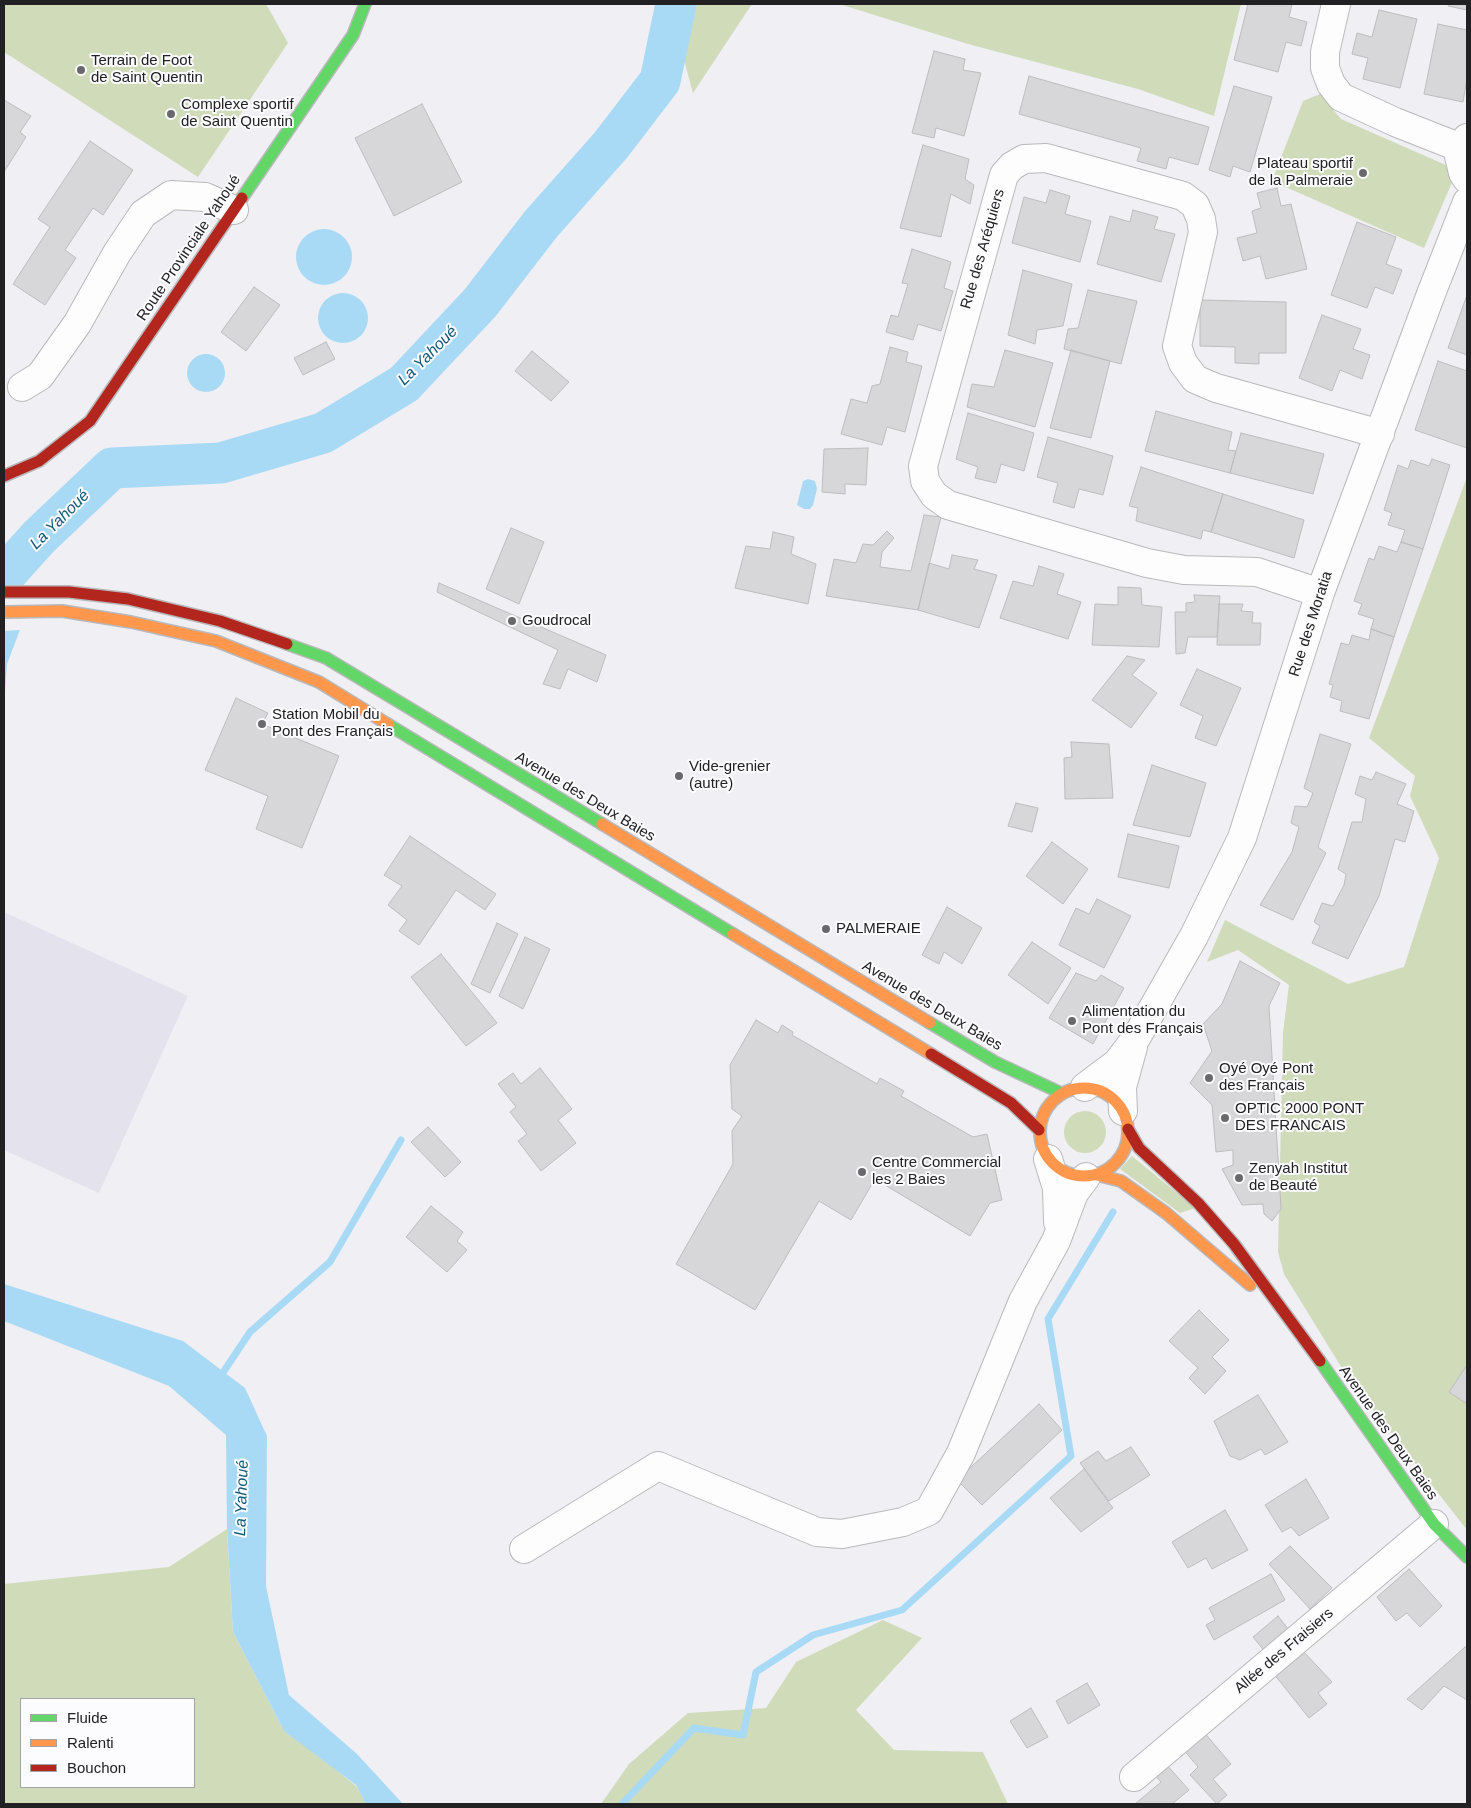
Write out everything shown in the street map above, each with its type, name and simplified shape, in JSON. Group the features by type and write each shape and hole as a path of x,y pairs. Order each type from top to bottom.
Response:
{"main road":[{"name":"Route Provinciale Yahoué","path":"4,476 39,462 90,421 353,35 365,4"},
{"name":"Avenue des Deux Baies","path":"4,592 68,592 128,599 220,621 326,658 995,1062 1073,1090"},
{"path":"4,612 62,611 131,622 216,641 319,682 1011,1103 1039,1130"},
{"path":"1073,1090 1100,1091 1113,1099 1125,1120 1127,1142 1122,1154 1115,1164 1092,1176 1068,1174 1057,1168 1048,1159 1043,1150 1039,1130 1042,1115 1050,1103 1073,1090"},
{"name":"Avenue des Deux Baies","path":"1125,1120 1139,1148 1198,1203 1234,1244 1291,1320 1434,1524 1467,1557"},
{"name":"Avenue des Deux Baies","path":"1092,1176 1120,1181 1166,1213 1291,1320"}],"street":[{"path":"1336,4 1325,52 1325,68 1331,84 1342,97 1394,122 1464,143 1460,165 1467,179"},
{"name":"Rue des Aréquiers","path":"1320,593 1257,572 1184,570 1147,563 948,506 934,495 924,481 923,466 1004,176 1012,166 1024,159 1034,157 1046,158 1183,196 1195,206 1201,219 1203,232 1176,346 1183,363 1195,379 1216,388 1380,434"},
{"path":"22,387 40,376 77,324 117,254 143,214 171,194 205,197 234,210"},
{"name":"Rue des Moratia","path":"1073,1090 1117,1064 1136,1038 1194,936 1242,838 1320,593 1467,202"},
{"name":"Rue des Moratia","path":"1125,1120 1122,1087 1136,1038"},
{"path":"1048,1159 1058,1188 1058,1233"},
{"path":"524,1548 658,1466 817,1532 842,1534 903,1522 929,1511 961,1453 1023,1301 1058,1233 1074,1193 1092,1176"},
{"name":"Allée des Fraisiers","path":"1134,1777 1434,1524"}],"shaded area":[{"path":"4,912 188,996 99,1193 4,1150"}],"green space":[{"name":"Complexe sportif de Saint Quentin","path":"4,4 266,4 288,43 198,177 4,52"},
{"path":"688,4 752,4 693,93 680,45"},
{"path":"839,4 1241,4 1214,116 1138,89 968,44"},
{"name":"Plateau sportif de la Palmeraie","path":"1320,94 1341,119 1448,166 1453,180 1424,248 1272,181 1303,101"},
{"path":"1467,477 1467,1530 1348,1378 1284,1274 1278,1252 1283,1033 1289,985 1238,950 1207,962 1225,920 1348,984 1404,967 1439,858 1410,796 1415,776 1369,738"},
{"path":"1085,1111 1100,1117 1106,1132 1100,1147 1085,1153 1070,1147 1064,1132 1070,1117"},
{"path":"1132,1156 1195,1208 1180,1213 1120,1169"},
{"path":"227,1529 233,1632 281,1725 356,1786 367,1804 4,1804 4,1584 169,1567"},
{"path":"883,1620 922,1638 856,1710 894,1750 983,1752 1008,1804 601,1804 629,1764 688,1713 766,1708 796,1662"}],"water":[{"path":"324,229 339,234 347,242 352,257 347,272 339,280 324,285 309,280 301,272 296,257 301,242 309,234"},
{"path":"343,293 352,295 363,304 368,318 366,327 357,338 343,343 334,341 323,332 318,318 320,309 329,298"},
{"path":"206,354 213,355 219,360 224,366 224,380 219,386 213,391 206,392 199,391 193,386 188,380 187,373 188,366 193,360 199,355"},
{"path":"808,479 815,481 817,489 813,505 810,509 804,509 797,505 803,481"},
{"path":"20,630 7,664 4,705 4,631"},
{"path":"4,1284 183,1341 245,1388 267,1436 266,1586 289,1695 357,1754 403,1804 366,1804 356,1785 284,1731 233,1632 227,1529 226,1435 169,1386 4,1321"}],"building":[{"path":"1248,4 1292,4 1289,17 1307,22 1301,46 1286,42 1278,72 1234,60"},
{"path":"1449,4 1467,4 1467,10 1448,6"},
{"path":"1379,10 1417,19 1400,88 1363,79 1368,58 1352,54 1357,33 1372,37"},
{"path":"1438,24 1467,30 1467,78 1463,102 1424,94"},
{"path":"934,51 965,59 963,70 981,73 964,136 936,128 934,138 912,133"},
{"path":"1029,76 1209,127 1198,165 1169,157 1166,169 1137,161 1141,148 1019,114"},
{"path":"1234,86 1272,97 1250,172 1233,166 1230,177 1209,170"},
{"path":"4,100 31,116 20,132 26,137 4,172"},
{"path":"422,104 462,182 394,216 355,138"},
{"path":"90,141 133,170 103,215 93,208 65,250 76,258 45,305 13,284 50,227 38,219"},
{"path":"923,145 969,159 965,179 974,185 970,204 951,194 941,237 900,228"},
{"path":"1277,188 1281,206 1291,204 1307,269 1266,279 1260,256 1243,261 1237,238 1257,233 1252,211 1261,208 1257,193"},
{"path":"1050,190 1070,196 1065,214 1091,221 1080,262 1012,243 1024,197 1046,203"},
{"path":"1133,210 1158,217 1154,229 1175,234 1161,282 1097,264 1110,216 1130,222"},
{"path":"1357,222 1396,237 1386,264 1402,270 1393,294 1375,287 1367,308 1331,295"},
{"path":"912,249 951,262 944,288 953,291 941,331 918,324 913,340 886,332 891,315 898,317 908,284 902,283"},
{"path":"1023,270 1072,284 1063,326 1037,330 1035,344 1008,335"},
{"path":"254,287 280,305 246,351 221,332"},
{"path":"1088,290 1137,301 1121,364 1064,349 1068,329 1078,328"},
{"path":"1467,295 1467,355 1448,348"},
{"path":"1200,300 1286,302 1286,353 1259,353 1259,364 1235,363 1235,347 1200,346"},
{"path":"1322,315 1361,329 1353,349 1370,355 1362,379 1340,370 1332,391 1299,378"},
{"path":"326,342 335,359 303,375 294,358"},
{"path":"890,347 908,352 906,362 922,366 905,432 887,427 882,445 841,434 851,399 867,403 872,386 880,384"},
{"path":"1005,350 1053,363 1035,427 967,407 972,384 994,387"},
{"path":"1071,350 1110,361 1091,438 1050,428"},
{"path":"532,351 569,382 551,401 515,371"},
{"path":"1438,361 1467,371 1467,448 1415,430"},
{"path":"1156,411 1232,432 1228,450 1236,451 1230,473 1145,451"},
{"path":"968,413 1034,433 1024,471 1001,464 996,483 975,478 978,467 956,459"},
{"path":"1241,433 1324,454 1313,494 1230,473"},
{"path":"1048,437 1113,456 1103,495 1079,489 1074,508 1053,502 1058,483 1037,477"},
{"path":"868,448 866,485 845,484 845,494 822,492 824,449"},
{"path":"1432,459 1450,465 1423,549 1401,542 1405,530 1388,525 1392,513 1384,510 1398,465 1408,469 1411,460 1429,466"},
{"path":"1141,467 1223,494 1211,532 1203,530 1201,539 1136,521 1138,508 1129,506"},
{"path":"1223,494 1304,520 1294,558 1211,532"},
{"path":"924,515 941,517 918,610 826,596 834,559 856,563 863,544 873,545 887,531 894,538 882,552 880,567 911,571"},
{"path":"511,528 544,542 519,604 486,589"},
{"path":"773,532 794,537 791,554 816,564 808,604 735,588 746,546 770,549"},
{"path":"1401,542 1423,549 1394,637 1371,629 1374,619 1358,614 1362,604 1354,601 1369,558 1374,560 1379,546 1397,552"},
{"path":"952,555 978,560 974,569 997,575 979,628 918,610 929,563 949,569"},
{"path":"1039,566 1064,574 1057,594 1081,602 1068,639 1000,618 1013,581 1033,586"},
{"name":"Goudrocal","path":"439,583 606,655 597,682 568,669 560,689 543,684 558,650 437,592"},
{"path":"1118,587 1141,588 1142,605 1162,607 1159,647 1092,645 1095,604 1118,605"},
{"path":"1194,595 1220,596 1217,637 1188,637 1185,653 1176,654 1175,612 1186,612 1186,603 1195,602"},
{"path":"1219,604 1243,604 1241,611 1253,612 1252,623 1261,623 1260,645 1217,645"},
{"path":"1371,629 1394,637 1369,719 1340,711 1342,701 1330,697 1333,685 1329,684 1341,643 1349,645 1352,635 1369,640"},
{"path":"1127,656 1145,660 1132,675 1157,693 1131,728 1092,700"},
{"path":"1197,669 1241,688 1216,746 1195,738 1203,716 1180,705"},
{"path":"236,698 268,713 262,724 339,756 302,848 256,829 268,796 205,770"},
{"path":"1320,734 1351,744 1318,847 1326,853 1293,920 1260,905 1292,852 1299,827 1291,823 1295,806 1307,807 1313,793 1304,788"},
{"path":"1071,742 1109,744 1113,798 1065,799 1064,758 1072,757"},
{"path":"1152,765 1206,783 1190,837 1133,825"},
{"path":"1376,772 1406,784 1397,804 1414,811 1405,842 1395,839 1379,896 1348,959 1312,943 1320,926 1314,922 1322,903 1333,906 1344,885 1346,874 1338,869 1352,822 1362,822 1366,799 1355,794 1360,776 1372,780"},
{"path":"1016,803 1038,808 1032,832 1008,826"},
{"path":"1128,834 1179,846 1169,888 1118,877"},
{"path":"410,836 496,894 485,910 456,890 419,945 399,931 407,920 388,905 402,886 384,875"},
{"path":"1052,842 1088,869 1063,904 1026,876"},
{"path":"1097,899 1131,916 1104,968 1059,945 1076,908 1089,914"},
{"path":"947,907 982,928 962,964 944,952 939,964 922,955"},
{"path":"497,923 518,934 490,993 471,984"},
{"path":"525,937 550,949 523,1009 499,996"},
{"path":"1032,942 1071,968 1048,1004 1008,975"},
{"path":"441,954 497,1023 466,1046 411,977"},
{"path":"1240,961 1280,983 1269,1006 1281,1209 1272,1221 1264,1214 1263,1204 1242,1205 1222,1169 1233,1165 1233,1150 1216,1152 1212,1105 1190,1083 1212,1051 1203,1024 1222,1004"},
{"path":"1076,973 1096,981 1101,975 1124,988 1093,1044 1049,1018"},
{"name":"Centre Commercial les 2 Baies","path":"756,1020 778,1033 782,1025 793,1032 792,1035 877,1084 880,1078 904,1091 901,1096 973,1137 987,1134 1002,1200 990,1203 970,1236 875,1179 851,1220 819,1201 755,1310 676,1264 733,1164 732,1131 742,1116 732,1109 730,1065"},
{"path":"540,1068 572,1109 558,1120 576,1143 541,1171 518,1141 527,1134 510,1112 516,1107 498,1084 513,1073 521,1084"},
{"path":"428,1127 461,1162 445,1177 411,1142"},
{"path":"431,1206 463,1232 457,1241 467,1250 447,1272 406,1237"},
{"path":"1199,1310 1229,1340 1212,1357 1226,1371 1205,1394 1189,1378 1198,1368 1169,1341"},
{"path":"1467,1365 1467,1404 1449,1392"},
{"path":"1258,1395 1288,1442 1265,1455 1261,1449 1240,1460 1230,1456 1214,1421"},
{"path":"1039,1404 1062,1430 982,1505 957,1480"},
{"path":"1131,1447 1150,1475 1109,1501 1080,1463 1098,1451 1106,1461"},
{"path":"1084,1469 1113,1508 1081,1532 1050,1498"},
{"path":"1306,1479 1329,1518 1299,1536 1291,1527 1282,1532 1265,1505"},
{"path":"1225,1510 1248,1550 1212,1569 1206,1558 1188,1568 1172,1542"},
{"path":"1290,1546 1332,1588 1310,1609 1269,1564"},
{"path":"1409,1569 1442,1606 1420,1627 1407,1613 1396,1621 1377,1597"},
{"path":"1271,1574 1285,1600 1214,1640 1206,1625 1215,1620 1209,1608"},
{"path":"1278,1616 1292,1634 1266,1653 1253,1637"},
{"path":"1465,1647 1467,1648 1467,1700 1444,1686 1422,1710 1407,1699"},
{"path":"1303,1651 1332,1682 1318,1693 1327,1704 1309,1718 1274,1674"},
{"path":"1087,1683 1100,1705 1068,1724 1056,1701"},
{"path":"1031,1708 1048,1737 1027,1748 1010,1721"},
{"path":"1203,1731 1231,1764 1213,1779 1227,1795 1217,1804 1190,1775 1198,1767 1183,1749"},
{"path":"1166,1764 1189,1790 1172,1804 1135,1804 1161,1782 1154,1774"}],"waterway":[{"name":"La Yahoué","path":"4,576 39,537 112,468 221,463 323,433 404,384 480,303 541,224 611,145 660,81 676,4"},
{"path":"218,1380 250,1332 330,1262 401,1140"},
{"path":"622,1804 694,1728 743,1735 756,1672 813,1635 902,1610 1071,1456 1048,1319 1113,1212"}],"traffic: fast":[{"path":"242,198 353,35 365,4"},
{"path":"287,644 326,658 602,824"},
{"path":"389,725 733,934"},
{"path":"930,1023 995,1062 1061,1093"},
{"path":"1320,1361 1434,1524 1467,1557"}],"traffic: slow":[{"path":"4,612 62,611 131,622 216,641 319,682 389,725"},
{"path":"602,824 930,1023"},
{"path":"733,934 931,1054"},
{"path":"1075,1088 1093,1088 1109,1095 1121,1107 1128,1123 1128,1132 1128,1141 1121,1157 1109,1169 1093,1176 1075,1176 1059,1169 1047,1157 1040,1141 1040,1123 1047,1107 1059,1095 1075,1088"},
{"path":"1097,1175 1121,1181 1166,1213 1250,1285"}],"traffic: jam":[{"path":"4,476 39,461 90,421 242,198"},
{"path":"4,592 69,592 128,599 220,621 287,644"},
{"path":"931,1054 1011,1103 1039,1130"},
{"path":"1128,1129 1139,1148 1198,1203 1234,1244 1320,1361"}],"place":[{"name":"Terrain de Foot de Saint Quentin","path":"81,70"},
{"name":"Complexe sportif de Saint Quentin","path":"171,114"},
{"name":"Plateau sportif de la Palmeraie","path":"1363,173"},
{"name":"Goudrocal","path":"512,621"},
{"name":"Station Mobil du Pont des Français","path":"262,724"},
{"name":"Vide-grenier (autre)","path":"679,776"},
{"name":"PALMERAIE","path":"826,929"},
{"name":"Alimentation du Pont des Français","path":"1072,1021"},
{"name":"Oyé Oyé Pont des Français","path":"1209,1078"},
{"name":"OPTIC 2000 PONT DES FRANCAIS","path":"1225,1118"},
{"name":"Centre Commercial les 2 Baies","path":"862,1172"},
{"name":"Zenyah Institut de Beauté","path":"1239,1178"}]}
